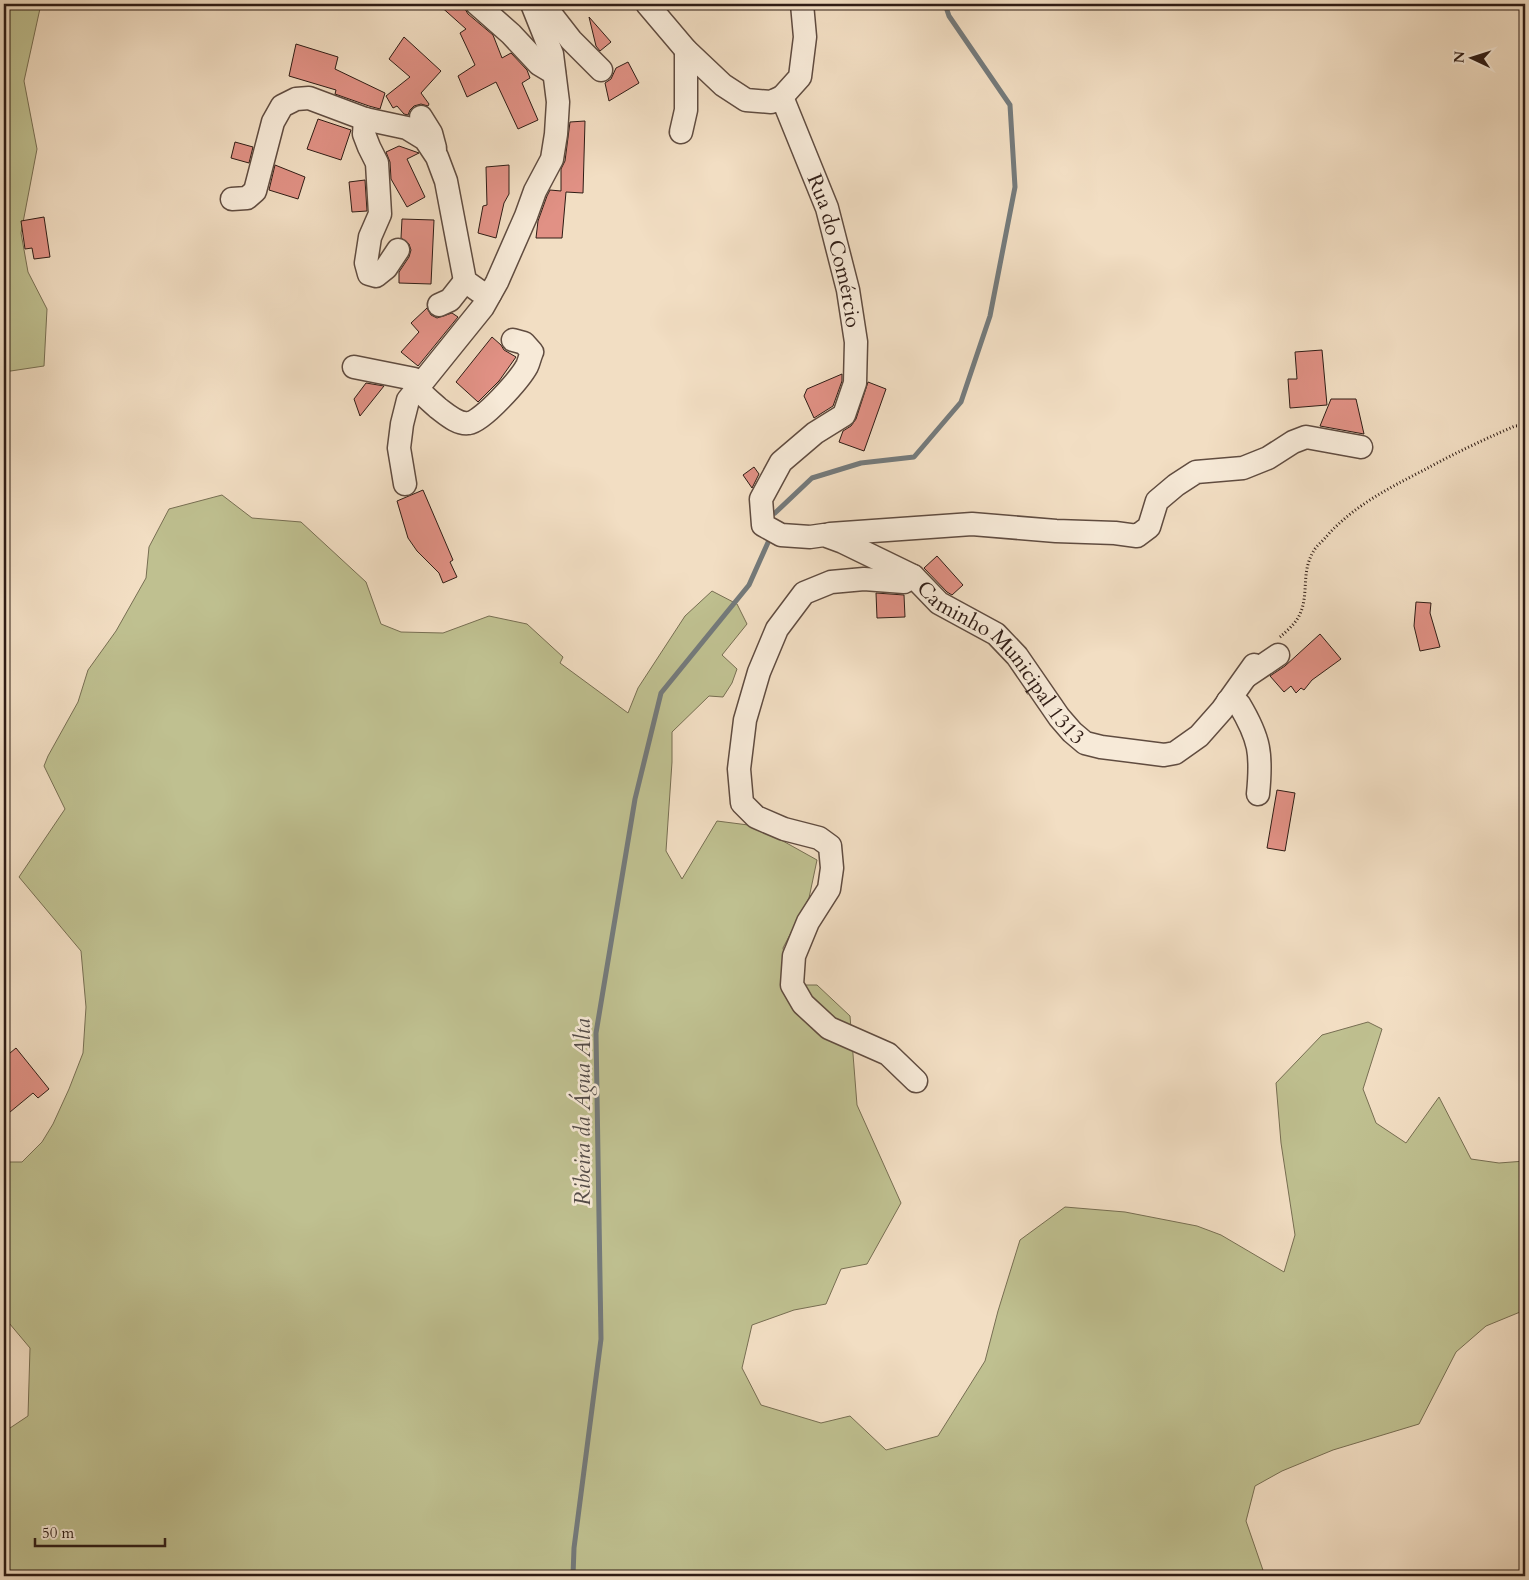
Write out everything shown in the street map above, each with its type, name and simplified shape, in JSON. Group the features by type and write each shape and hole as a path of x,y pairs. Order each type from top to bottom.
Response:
{"street":[{"path":"477,4 512,34 539,64 554,73"},
{"path":"647,4 686,50 723,86 746,100 771,102 782,97 800,77 805,37 802,4"},
{"path":"478,289 526,216 535,191 552,159 558,102 552,54 533,7"},
{"path":"533,7 571,40 601,70"},
{"path":"681,132 686,110 686,50"},
{"name":"Rua do Comércio","path":"781,535 763,525 760,499 781,462 815,433 844,415 856,383 856,342 848,290 827,208 782,97"},
{"path":"232,199 247,198 254,191 274,122 282,106 296,99 309,98 365,119 407,128 424,140 437,156"},
{"path":"405,484 400,448 402,424 408,400 484,307 431,133 421,117"},
{"path":"365,119 364,134 377,163 380,214 370,237 366,263 369,274 376,276 386,268 398,250"},
{"path":"542,123 543,134 540,158 543,175"},
{"path":"440,305 478,289 486,282 498,247"},
{"path":"354,367 414,379 418,390 430,401 458,421 469,423 484,415 509,390 526,367 532,352 524,343 513,340"},
{"path":"824,535 972,524 1137,536 1149,527 1157,501 1176,485 1196,472 1243,468 1268,458 1306,437 1361,447"},
{"name":"Caminho Municipal 1313","path":"781,535 810,537 824,535 843,542 914,576 939,603 996,634 1017,656 1059,717 1072,732 1085,743 1101,747 1164,755 1176,752 1199,736 1251,671 1279,647"},
{"path":"914,576 904,582 864,578 831,582 804,593 776,629 758,672 745,720 739,769 742,803 756,817 784,829 819,838 830,846 832,868 829,889 808,922 794,956 792,985 803,1004 829,1028 888,1054 916,1081"},
{"path":"1228,701 1239,704 1250,722 1257,742 1261,767 1258,794"}],"path":[{"path":"1279,647 1300,615 1305,597 1307,565 1314,550 1346,516 1399,482 1450,456 1515,426 1525,426"}],"green space":[{"path":"4,4 41,4 24,81 37,149 21,233 28,272 47,309 44,366 4,372"},
{"path":"222,495 252,518 301,522 366,582 381,624 401,632 443,633 489,616 527,624 563,657 560,663 628,713 638,688 685,616 712,591 737,604 747,624 722,655 737,669 732,683 723,697 709,696 672,732 672,762 666,851 682,879 717,821 756,826 817,860 809,898 783,948 791,985 817,985 850,1016 857,1105 901,1203 867,1264 841,1269 826,1304 794,1310 752,1325 742,1368 761,1405 821,1423 850,1416 886,1450 938,1436 985,1361 1020,1240 1065,1207 1125,1212 1197,1226 1221,1235 1284,1272 1295,1235 1281,1143 1276,1083 1322,1035 1368,1022 1382,1029 1363,1089 1376,1123 1406,1143 1439,1097 1471,1159 1499,1163 1525,1161 1525,1310 1486,1326 1456,1352 1419,1424 1333,1450 1282,1471 1255,1486 1246,1521 1265,1576 4,1576 4,1432 28,1416 30,1348 4,1317 4,1162 22,1162 42,1142 53,1124 83,1053 86,1007 81,951 19,877 65,809 44,766 48,756 78,702 88,670 116,631 146,578 149,547 169,509"}],"building":[{"path":"438,4 464,4 468,14 493,35 502,58 511,53 527,70 530,78 522,83 538,120 518,129 496,82 467,97 458,76 475,65 460,33 466,29"},
{"path":"589,17 611,42 600,51 596,46"},
{"path":"404,37 441,71 421,93 429,104 428,106 421,104 414,106 408,115 404,114 397,106 393,108 386,96 410,77 389,59"},
{"path":"296,44 338,57 335,69 385,93 380,109 335,94 336,90 289,76"},
{"path":"628,62 639,83 609,101 605,83 611,79 616,68"},
{"path":"318,119 351,130 341,160 307,149"},
{"path":"585,121 583,193 566,192 562,238 536,238 538,221 550,190 561,191 561,169 565,161 570,122"},
{"path":"235,142 253,147 249,163 231,158"},
{"path":"399,146 419,153 407,159 425,197 407,207 391,179 390,162 386,152"},
{"path":"275,165 305,177 298,199 269,190"},
{"path":"509,165 509,194 504,203 496,238 478,233 483,206 487,205 486,167"},
{"path":"365,180 367,211 352,212 349,182"},
{"path":"44,217 50,257 34,259 32,248 25,249 21,221"},
{"path":"402,219 434,220 431,284 399,283 399,272 409,257 411,250 409,244 401,238"},
{"path":"427,308 431,315 437,318 452,313 458,317 418,366 401,352 419,332 411,323"},
{"path":"492,337 504,350 516,357 499,381 478,402 456,382"},
{"path":"1322,350 1327,405 1290,408 1288,379 1297,379 1295,352"},
{"path":"842,374 842,381 833,406 814,418 804,396 807,389"},
{"path":"868,382 886,389 864,451 839,442 843,431 851,426 856,419"},
{"path":"366,383 384,386 360,416 354,399"},
{"path":"1331,399 1356,399 1364,434 1320,426"},
{"path":"754,467 759,474 752,488 743,475"},
{"path":"423,490 453,560 450,562 457,577 443,583 439,573 417,551 408,538 397,501"},
{"path":"937,556 963,585 952,595 924,568"},
{"path":"876,593 904,595 905,617 877,618"},
{"path":"1416,602 1431,603 1430,613 1440,647 1420,651 1414,626"},
{"path":"1320,634 1341,659 1312,680 1304,690 1301,688 1296,693 1291,686 1284,692 1270,676 1285,666"},
{"path":"1277,790 1295,793 1285,851 1267,848"},
{"path":"16,1048 49,1089 38,1098 33,1093 4,1117 4,1058"}],"waterway":[{"name":"Ribeira da Água Alta","path":"775,513 812,478 861,463 914,457 961,402 990,316 1015,187 1010,105 949,16 945,4"},
{"name":"Ribeira da Água Alta","path":"573,1576 574,1548 601,1339 596,1033 635,799 661,693 749,585 770,538"}]}
